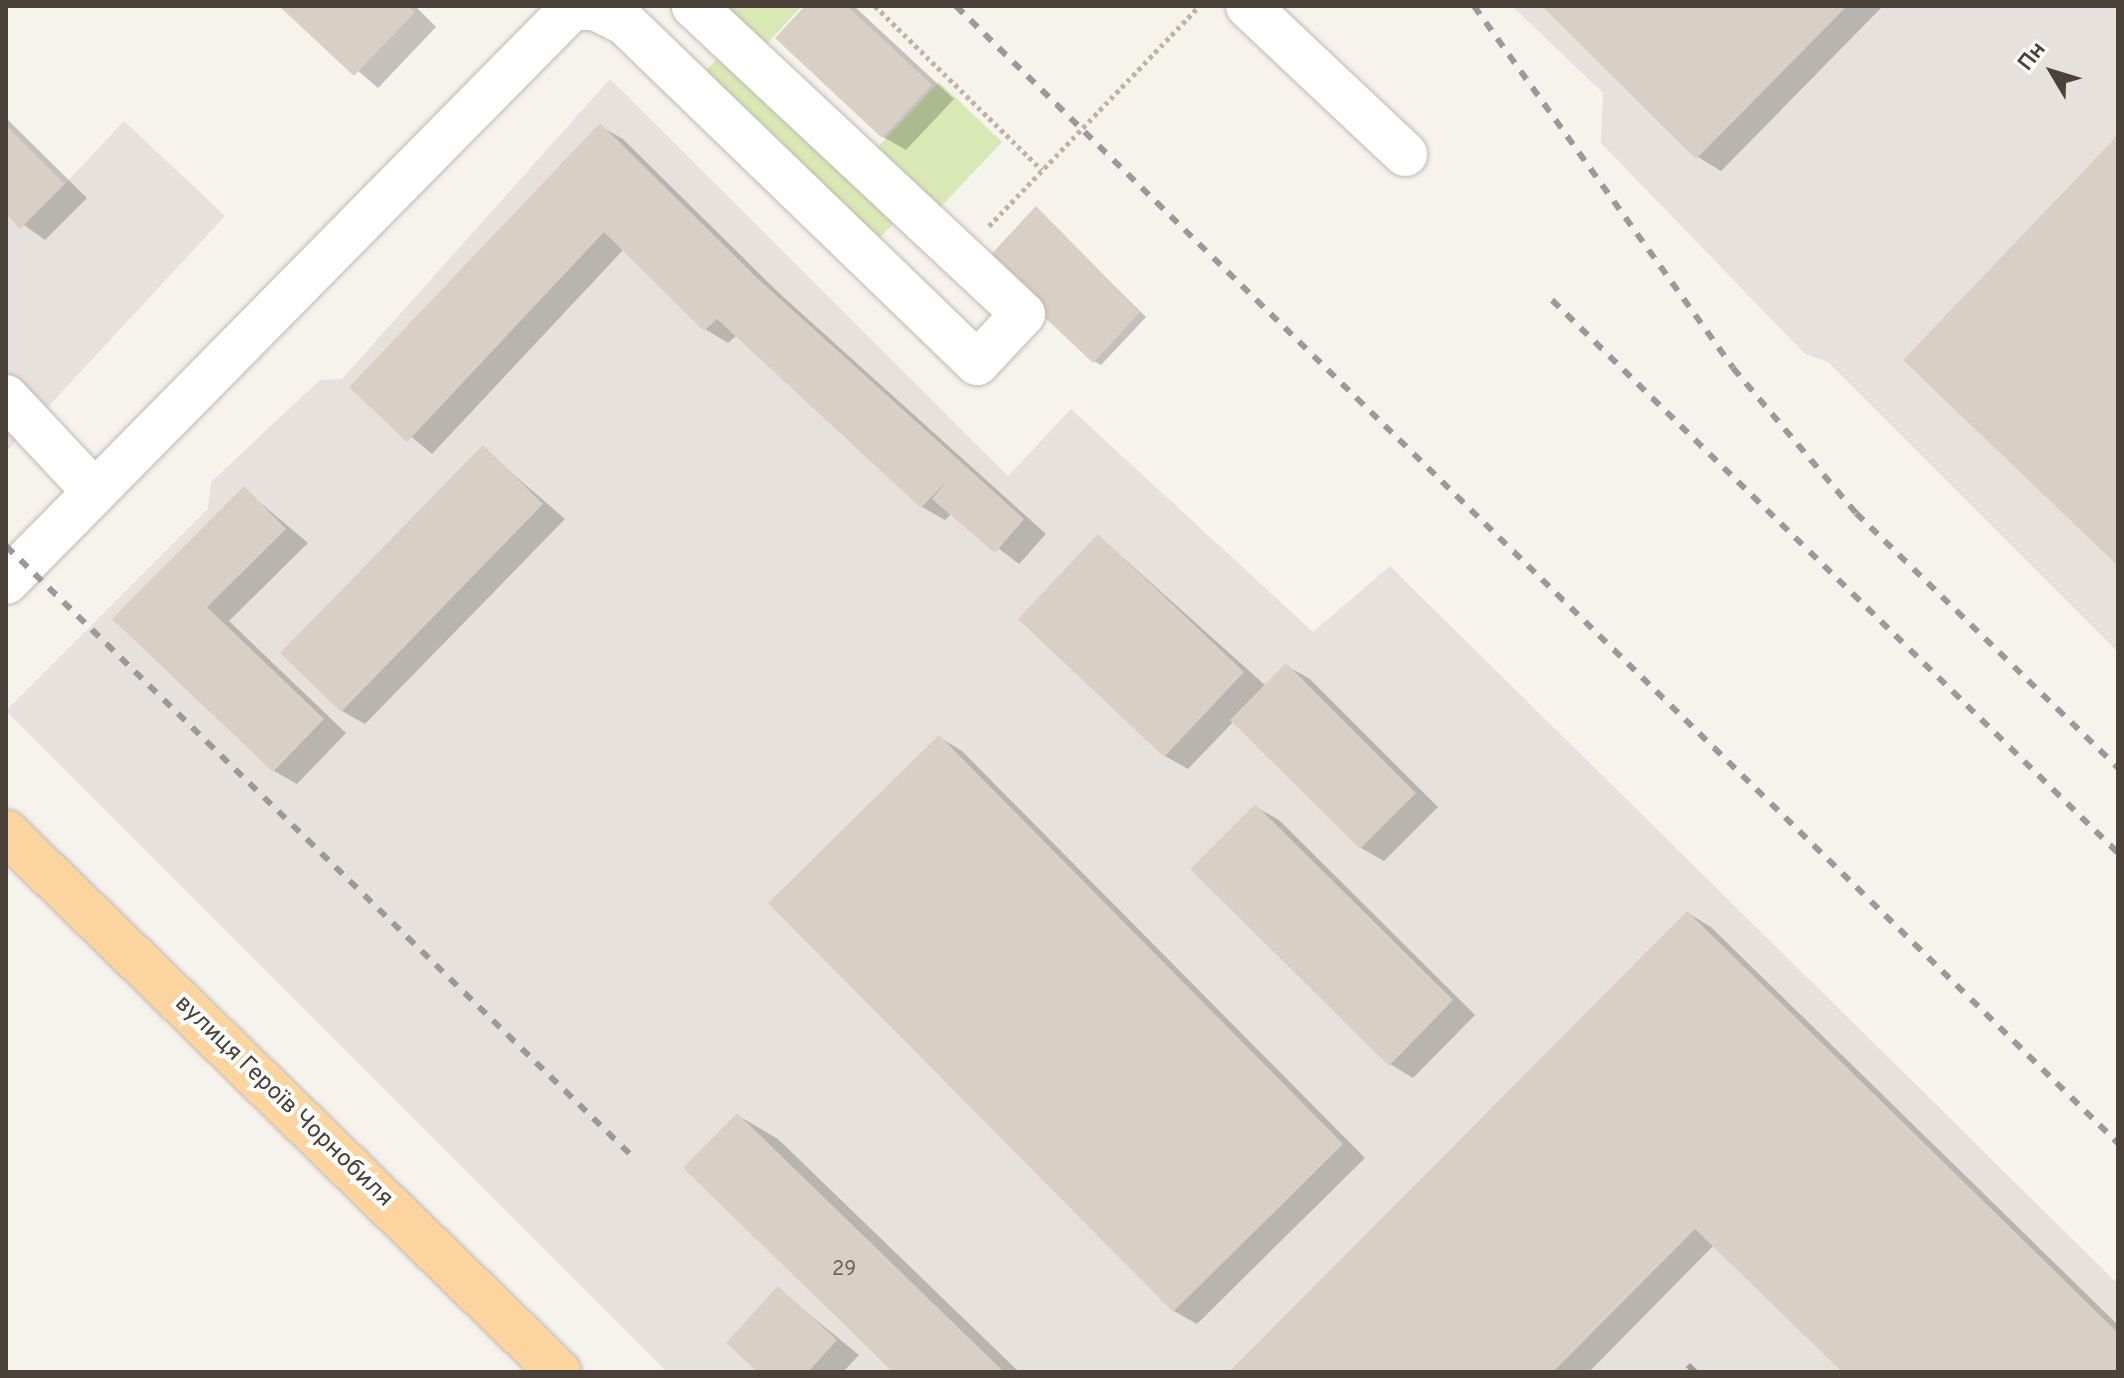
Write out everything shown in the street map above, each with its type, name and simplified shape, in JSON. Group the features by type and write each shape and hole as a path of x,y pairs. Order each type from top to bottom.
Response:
{"main road":[{"name":"вулиця Героїв Чорнобиля","path":"6,832 559,1372"}],"street":[{"path":"6,582 573,7 595,8 624,22 977,363 1023,314 694,6"},
{"path":"1248,6 1405,154"},
{"path":"6,397 95,492"}],"path":[{"path":"875,6 1042,170"},
{"path":"960,256 1199,6"}],"shaded area":[{"path":"1512,6 2118,6 2118,652 1828,362 1805,354 1601,143 1603,93"},
{"path":"610,79 1008,476 1071,409 1313,632 1390,566 2118,1284 2118,1372 667,1372 6,711 208,509 211,482 320,380 342,379"},
{"path":"124,121 225,216 6,452 6,125 65,184"}],"green space":[{"path":"717,6 802,6 762,49"},
{"path":"727,48 903,213 873,245 697,80"},
{"path":"939,82 1002,142 935,213 872,153"}],"building":[{"path":"279,6 408,6 415,12 354,76"},
{"path":"805,6 847,6 932,85 882,138 775,38"},
{"path":"1542,6 1847,6 1696,159"},
{"path":"600,123 756,277 1024,519 995,553 932,499 948,479 921,508 717,319 704,331 604,232 407,442 349,387"},
{"path":"6,125 65,184 20,229 6,214"},
{"path":"2118,135 2118,566 1903,360"},
{"path":"1036,206 1140,312 1093,363 985,261"},
{"path":"483,445 543,504 341,712 280,653"},
{"path":"244,486 286,529 207,607 324,719 273,772 112,619"},
{"path":"1098,534 1244,672 1164,757 1018,619"},
{"path":"1286,663 1416,793 1360,849 1230,720"},
{"path":"939,735 1343,1144 1173,1312 768,903"},
{"path":"1255,804 1453,1000 1389,1066 1190,869"},
{"path":"1687,911 2118,1333 2118,1372 1842,1372 1695,1229 1553,1372 1229,1372"},
{"path":"737,1113 1004,1372 893,1372 683,1168"},
{"path":"778,1286 837,1340 808,1372 758,1372 726,1343"}],"railway":[{"path":"956,6 2118,1143"},
{"path":"1474,6 1733,368 1856,513 2118,768"},
{"path":"1552,300 2118,853"},
{"path":"6,546 633,1157"},
{"path":"1688,1365 1695,1372"}]}
